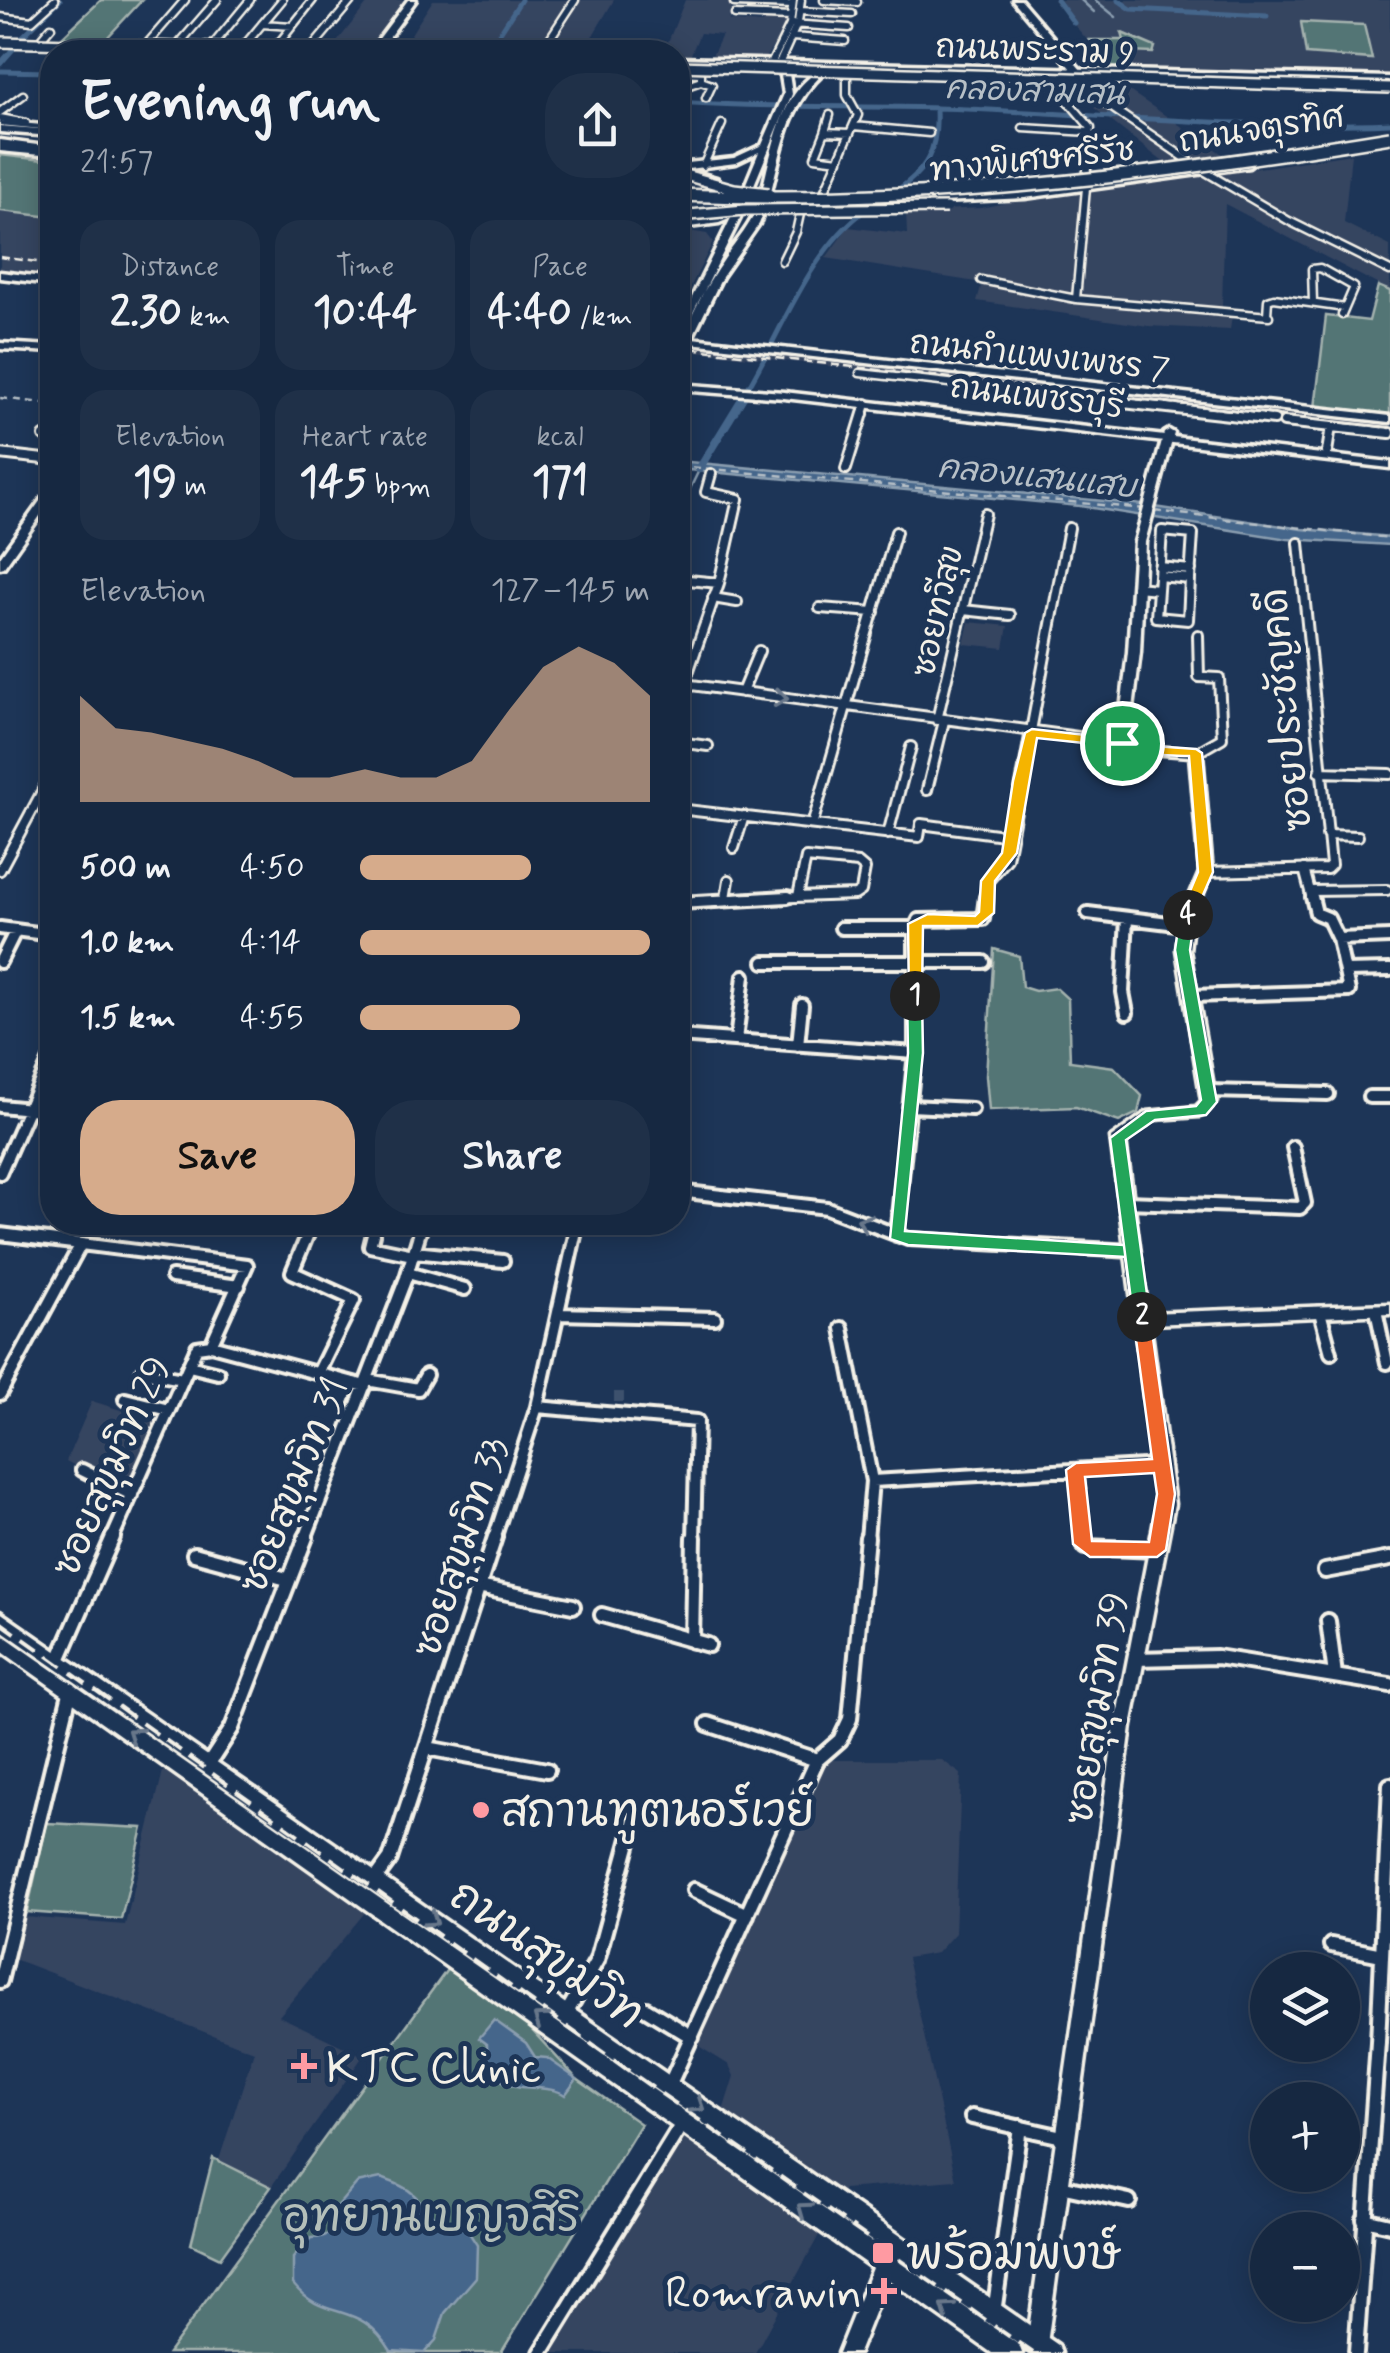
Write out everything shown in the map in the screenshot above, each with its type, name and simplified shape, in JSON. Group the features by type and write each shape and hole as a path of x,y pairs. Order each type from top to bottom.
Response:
{"highway":[{"path":"0,130 40,140"},
{"name":"ทางพิเศษศรีรัช","path":"690,198 833,202 1001,193 1390,138"},
{"name":"ทางพิเศษศรีรัช","path":"690,199 888,205 1036,195 1140,184 1390,138"}],"main road":[{"path":"390,40 412,0"},
{"path":"390,40 425,0"},
{"path":"1014,0 1079,80"},
{"path":"0,43 39,41"},
{"path":"0,43 40,44"},
{"path":"0,43 40,46"},
{"path":"0,43 40,44"},
{"name":"ถนนพระราม 9","path":"690,66 1116,82 1390,85"},
{"name":"ถนนพระราม 9","path":"690,66 1390,85"},
{"name":"ถนนพระราม 9","path":"690,66 1390,85"},
{"path":"781,67 800,90"},
{"path":"690,322 723,266 753,228 752,202 762,150 789,87 781,67"},
{"name":"ถนนพระราม 9","path":"690,70 701,74 781,67 821,72 1050,80 1242,77 1390,85"},
{"path":"690,317 720,250 771,166 800,90 809,77 821,72"},
{"path":"1242,77 1360,82"},
{"path":"0,130 13,118 40,134"},
{"path":"0,130 40,140"},
{"name":"ถนนจตุรทิศ","path":"1086,184 1390,138"},
{"name":"ถนนจตุรทิศ","path":"752,202 911,202 1023,191 1204,171 1390,138"},
{"path":"690,168 736,160 762,150"},
{"path":"690,168 724,167 762,150"},
{"path":"690,172 708,176 716,190 752,202"},
{"name":"ถนนจตุรทิศ","path":"690,173 734,189 786,194 1023,191"},
{"path":"695,224 702,219 716,190"},
{"name":"ถนนจตุรทิศ","path":"690,220 745,210 836,212 980,206 1023,191"},
{"name":"ถนนจตุรทิศ","path":"752,202 802,204 932,192"},
{"path":"690,223 752,202"},
{"path":"690,226 718,235 720,250"},
{"path":"0,275 40,280"},
{"name":"ถนนกำแพงเพชร 7","path":"690,338 1390,419"},
{"path":"0,342 40,345"},
{"name":"ถนนเพชรบุรี","path":"690,386 926,408 1390,462"},
{"name":"ถนนเพชรบุรี","path":"750,389 926,408"},
{"path":"1149,502 1136,587 1132,675 1122,743 1137,749 1196,753 1206,872 1185,925 1183,950 1209,1091"},
{"path":"4,569 40,511"},
{"path":"4,569 40,520"},
{"name":"ซอยสุขุมวิท 39","path":"1043,2348 1060,2186 1134,1659 1166,1504 1120,1134 1152,1115 1200,1111 1209,1102 1209,1091"},
{"path":"1142,1319 1383,1309"},
{"name":"ถนนสุขุมวิท","path":"0,1619 59,1660 77,1683"},
{"name":"ถนนสุขุมวิท","path":"0,1640 77,1683 682,2122 1007,2352"},
{"name":"ถนนสุขุมวิท","path":"202,1772 374,1881 1043,2348"},
{"path":"848,2353 894,2243"}],"street":[{"path":"0,17 32,20 55,0"},
{"path":"157,40 185,0"},
{"path":"182,40 217,0"},
{"path":"224,40 250,0"},
{"path":"255,40 262,24 282,0"},
{"path":"284,40 313,0"},
{"path":"319,40 352,0"},
{"path":"552,40 578,0"},
{"path":"781,67 801,0"},
{"path":"824,0 857,2"},
{"path":"734,3 793,2 792,36 781,67"},
{"path":"800,11 852,14"},
{"path":"735,15 849,28"},
{"path":"262,24 292,26"},
{"path":"39,41 51,27"},
{"path":"792,36 845,40"},
{"path":"822,201 858,115 847,88 847,73"},
{"path":"690,81 701,74 712,85 706,98"},
{"path":"1050,80 1080,111 1090,130 1076,299"},
{"path":"1079,80 1101,88 1116,82"},
{"path":"1079,80 1098,98 1194,165 1289,221 1390,270"},
{"path":"1098,98 1101,88"},
{"path":"0,130 12,100 24,95"},
{"path":"812,168 830,115"},
{"path":"0,130 26,123"},
{"path":"702,166 722,124"},
{"path":"1023,128 1090,130"},
{"path":"824,132 929,133"},
{"path":"815,157 839,160"},
{"path":"782,261 796,232 802,204"},
{"path":"980,280 1076,299 1268,315 1270,298 1312,302 1343,312 1354,288 1316,268 1312,270 1312,302"},
{"path":"860,372 1274,420"},
{"path":"846,469 866,404"},
{"path":"1284,422 1390,434"},
{"path":"1331,427 1332,454"},
{"path":"1149,502 1167,436"},
{"path":"0,454 40,459"},
{"path":"690,667 714,598 738,499 706,492 711,474"},
{"name":"ซอยทวีสุข","path":"927,790 985,514"},
{"path":"896,1235 915,1053 914,928 919,920 983,918 988,881 1008,859 1069,528"},
{"path":"1162,531 1193,534 1188,620 1156,617 1159,572 1162,531"},
{"path":"813,822 896,532"},
{"name":"ซอยประชัญคดี","path":"1206,872 1329,868 1299,543"},
{"path":"1159,572 1190,574"},
{"path":"690,580 718,583"},
{"path":"1136,587 1158,589"},
{"path":"714,598 737,602"},
{"path":"820,608 874,612"},
{"path":"963,610 1010,615"},
{"path":"1196,753 1222,738 1219,678 1200,677 1198,635"},
{"path":"742,692 759,651"},
{"path":"690,685 1122,743"},
{"path":"690,744 708,746"},
{"path":"888,834 912,747"},
{"path":"1319,772 1390,774"},
{"path":"0,870 40,795"},
{"path":"690,810 918,837 921,824 1011,836"},
{"path":"734,848 744,816"},
{"path":"1327,836 1358,836"},
{"path":"690,902 860,893 863,866 809,857 798,896"},
{"path":"1192,996 1347,992 1338,939 1328,918 1316,913 1304,870"},
{"path":"726,898 728,880"},
{"path":"1310,891 1386,890"},
{"path":"1088,913 1185,925"},
{"path":"1126,918 1123,992 1127,1013"},
{"path":"0,928 40,933"},
{"path":"841,928 914,928"},
{"path":"0,962 16,930"},
{"path":"1338,939 1390,938"},
{"path":"764,962 984,962"},
{"path":"1346,971 1390,970"},
{"path":"736,1040 744,976"},
{"path":"798,1044 802,1004"},
{"path":"690,1037 915,1053"},
{"path":"0,1172 40,1083"},
{"path":"1209,1091 1328,1094"},
{"path":"1369,1097 1390,1096"},
{"path":"0,1106 40,1109"},
{"path":"910,1106 972,1109"},
{"path":"1126,1202 1300,1208 1305,1203 1293,1147"},
{"path":"690,1192 827,1208 908,1239 1133,1251"},
{"path":"0,1234 248,1265 211,1345"},
{"path":"307,1235 292,1272 354,1300 318,1373"},
{"path":"372,1235 370,1246 502,1261"},
{"name":"ซอยสุขุมวิท 31","path":"202,1772 232,1728 419,1235"},
{"name":"ซอยสุขุมวิท 33","path":"374,1881 390,1859 537,1406 575,1235"},
{"path":"0,1394 82,1244"},
{"path":"408,1273 465,1290"},
{"path":"172,1276 239,1286"},
{"path":"1383,1309 1387,1363"},
{"path":"1320,1312 1331,1353"},
{"path":"558,1314 714,1318"},
{"path":"670,2086 817,1760 840,1740 850,1718 872,1481 842,1328"},
{"name":"ซอยสุขุมวิท 29","path":"59,1660 197,1347 211,1345 366,1383 418,1389 426,1375"},
{"path":"189,1366 218,1373"},
{"path":"142,1372 182,1379"},
{"path":"125,1399 169,1410"},
{"path":"537,1406 618,1408 693,1418 698,1424 692,1640"},
{"path":"872,1481 1162,1465"},
{"path":"82,1470 132,1495"},
{"path":"1076,1470 1085,1547 1157,1550"},
{"path":"194,1554 287,1579"},
{"path":"1325,1571 1390,1559"},
{"path":"478,1587 573,1606"},
{"path":"602,1615 708,1645"},
{"path":"1328,1621 1335,1676"},
{"path":"1134,1659 1217,1658 1390,1685"},
{"path":"0,1981 77,1683"},
{"path":"708,1724 817,1760"},
{"path":"427,1748 547,1770"},
{"path":"1356,2353 1386,1936 1390,1785"},
{"path":"566,2014 596,1960 637,1813"},
{"path":"694,1890 747,1915"},
{"path":"1331,1945 1382,1955"},
{"path":"646,2009 692,2037"},
{"path":"972,2116 1067,2138"},
{"path":"541,2353 682,2122"},
{"path":"994,2313 1020,2127"},
{"path":"1060,2186 1129,2200"},
{"path":"1364,2219 1390,2224"}],"shaded area":[{"path":"370,0 411,0 379,40 339,40"},
{"path":"433,0 614,0 590,40 407,40"},
{"path":"685,0 733,0 729,21 762,24 764,17 772,16 774,0 790,0 787,26 763,61 710,60 722,35 700,33 690,57 690,40 669,40"},
{"path":"1053,0 1390,0 1390,78 1112,69"},
{"path":"1061,82 1119,84 1246,170 1351,154 1344,223 1390,246 1390,291 1225,204 1222,307 1233,309 1230,330 1148,326 977,301 982,283 826,258 848,227 907,234 906,212 981,208 1185,179"},
{"path":"0,212 40,217 40,277 0,272"},
{"path":"690,231 707,234 713,242 690,288"},
{"path":"690,336 1390,420 1390,430 690,350"},
{"path":"690,462 1135,504 1302,529 1390,537 1390,545 1288,539 1080,506 690,470"},
{"path":"969,622 1008,626 1004,648 964,644"},
{"path":"92,1401 156,1421 123,1491 66,1461"},
{"path":"821,1760 942,1760 961,1774 955,1933 937,1953 907,1958 956,2180 844,2189 755,2353 547,2353 682,2135 724,2108 734,2076 729,2065 700,2047 699,2030"},
{"path":"164,1767 367,1910 279,2016 363,2056 271,2187 219,2160 254,2051 14,1959 24,1917 125,1925"},
{"path":"494,2020 526,2043 535,2057 547,2058 577,2079 565,2095 506,2083 496,2076 487,2044 479,2038"},
{"path":"381,2178 409,2190 440,2222 466,2228 477,2245 476,2277 445,2313 436,2340 424,2353 391,2351 367,2324 317,2304 293,2284 293,2258 311,2238 332,2231 335,2209 357,2183"}],"green space":[{"path":"101,0 142,0 105,40 60,39"},
{"path":"1301,22 1364,25 1372,59 1306,54"},
{"path":"1122,33 1155,47 1153,53 1129,52 1131,69 1114,69 1090,40 1124,40"},
{"path":"0,155 40,160 40,216 0,211"},
{"path":"1378,286 1390,291 1390,416 1315,408 1326,316 1369,321"},
{"path":"994,949 1019,956 1022,987 1035,991 1056,988 1068,999 1070,1061 1114,1067 1142,1096 1138,1113 1119,1122 1076,1107 989,1110 986,1076"},
{"path":"47,1823 143,1828 121,1919 27,1912"},
{"name":"อุทยานเบญจสิริ","path":"449,1967 516,2013 577,2079 641,2124 501,2353 168,2353"},
{"path":"213,2158 271,2187 220,2258 191,2244"}],"waterway":[{"path":"20,39 60,0"},
{"path":"495,40 521,0"},
{"path":"1057,0 1074,23"},
{"path":"1081,0 1094,12"},
{"path":"1095,0 1116,17"},
{"path":"1118,0 1131,9 1267,16"},
{"path":"0,64 14,48"},
{"name":"คลองสามเสน","path":"0,71 40,72"},
{"name":"คลองสามเสน","path":"690,102 966,109 1231,123 1390,123"},
{"path":"893,193 928,158 935,137 936,110"},
{"path":"743,396 811,271 846,227 867,209"},
{"path":"699,469 745,394"},
{"path":"690,489 699,470"}],"ferry route":[{"path":"0,398 40,403"},
{"path":"690,467 1146,509"},
{"path":"1154,511 1390,538"}],"tunnel":[{"path":"619,1392 619,1404"}],"railway":[{"path":"0,257 40,262"},
{"path":"690,348 1390,428"},
{"path":"0,1622 646,2083 1033,2353"}],"place":[{"name":"สถานทูตนอร์เวย์","path":"481,1810"},
{"name":"KTC Clinic","path":"304,2066"},
{"name":"พร้อมพงษ์","path":"883,2253"},
{"name":"Romrawin","path":"884,2291"}],"route":[{"path":"1032,733 1122,743 1137,749 1196,753 1206,872 1187,917 1182,942 1209,1102 1200,1111 1152,1115 1118,1138 1166,1494 1157,1550 1085,1547 1076,1470 1162,1465 1133,1251 908,1239 896,1235 915,1053 914,928 919,920 983,918 988,881 1010,853 1020,781 1032,733"}],"water label":[{"name":"คลองแสนแสบ","path":"1037,476"}]}
